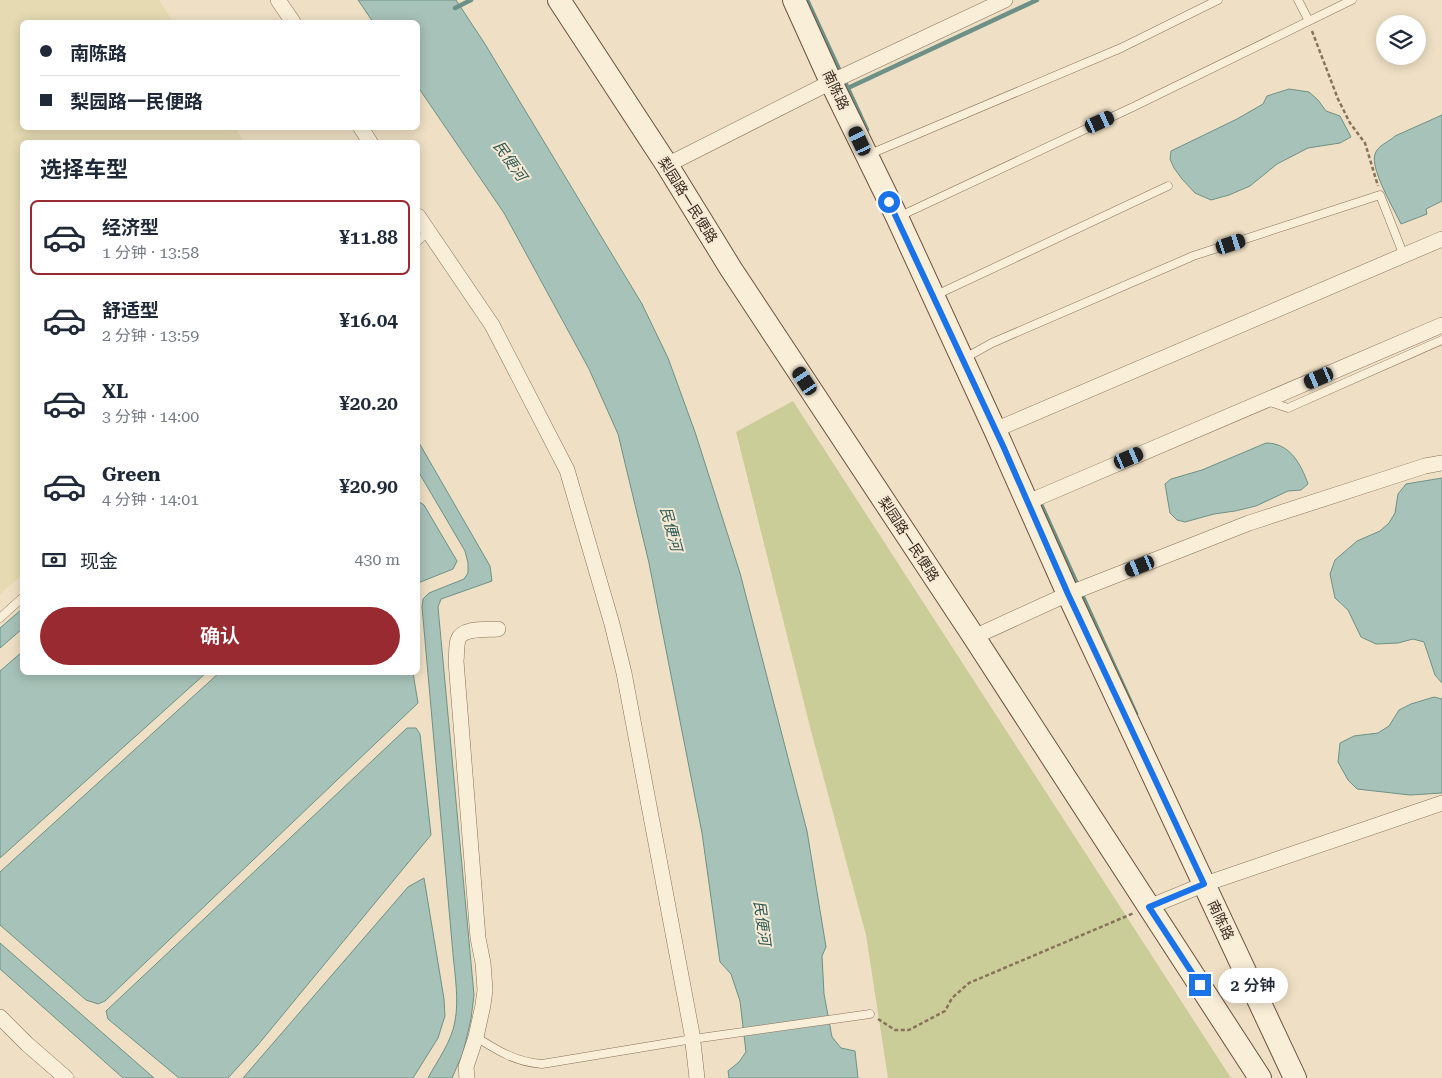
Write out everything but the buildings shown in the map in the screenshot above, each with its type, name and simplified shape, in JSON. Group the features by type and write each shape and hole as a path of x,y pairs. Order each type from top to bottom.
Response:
{"main road":[{"name":"梨园路一民便路","path":"559,0 731,269 974,637 1260,1078"},
{"name":"南陈路","path":"794,0 839,78 1211,882 1295,1078"}],"street":[{"path":"278,0 292,20"},
{"path":"666,166 839,78 1005,0"},
{"path":"420,224 423,237 492,325 567,470 612,624 624,673 693,1039 697,1078"},
{"path":"1001,427 1442,240"},
{"path":"1034,499 1442,325"},
{"path":"974,637 1076,591 1249,522 1425,466 1442,463"},
{"path":"467,1078 466,1067 476,1037 485,990 478,938 456,660 458,640 461,634 466,631 498,628"},
{"path":"1149,907 1211,882 1442,803"},
{"path":"0,1017 66,1078"}],"lane":[{"path":"873,153 1121,48 1218,0"},
{"path":"1298,0 1308,21"},
{"path":"902,214 1133,107 1352,0"},
{"path":"939,294 1168,186"},
{"path":"968,356 992,343 1194,256 1380,195 1404,256"},
{"path":"1266,400 1288,408 1442,340"},
{"path":"0,618 20,600"},
{"path":"476,1037 516,1060 542,1064 693,1039 870,1014"}],"path":[{"path":"1308,21 1338,99 1350,123 1365,143 1380,195"},
{"path":"870,1014 895,1030 909,1030 945,1011 952,998 968,983 1149,907"}],"shaded area":[{"path":"0,0 159,0 172,20 20,20 20,130 236,130 243,140 20,140 20,577 0,594"}],"green space":[{"path":"793,401 1231,1078 888,1078 866,935 811,731 736,432"}],"water":[{"name":"民便河","path":"358,0 456,0 485,44 642,304 668,358 695,432 740,573 807,831 826,947 822,956 824,994 832,1037 841,1048 855,1051 858,1078 729,1078 728,1071 739,1062 746,1052 740,1001 731,974 720,962 702,833 649,563 618,434 589,369 504,213 420,90 420,20 372,20"},
{"path":"1289,89 1309,92 1326,111 1340,116 1351,137 1340,143 1308,148 1277,164 1250,186 1229,195 1211,200 1195,193 1174,168 1170,159 1171,151 1237,119 1263,104 1267,96"},
{"path":"1442,115 1442,201 1426,209 1427,214 1401,224 1379,179 1374,161 1376,151 1395,136"},
{"path":"1266,443 1274,444 1288,451 1298,462 1308,484 1301,490 1288,491 1256,506 1185,522 1177,520 1170,513 1165,484 1171,479 1202,470"},
{"path":"420,444 490,566 492,581 441,599 438,607 474,995 471,1019 463,1053 452,1078 428,1078 451,1036 455,1021 457,996 422,607 423,599 429,593 464,579 468,573 465,551 420,474"},
{"path":"1442,478 1442,683 1435,675 1424,642 1413,639 1398,643 1376,644 1361,637 1348,610 1335,598 1330,574 1335,560 1357,541 1380,531 1389,523 1395,513 1398,494 1406,484"},
{"path":"420,502 424,505 457,561 453,569 420,582"},
{"path":"20,611 20,631 0,648 0,628"},
{"path":"20,654 20,675 204,675 0,858 0,671"},
{"path":"217,675 413,675 418,703 105,1001 98,1004 86,1000 0,925 0,872"},
{"path":"1434,697 1442,699 1442,793 1410,795 1357,789 1348,780 1338,762 1340,743 1354,736 1378,733 1389,726 1399,710"},
{"path":"407,728 416,728 420,734 431,835 257,1046 228,1078 179,1078 108,1019 106,1011"},
{"path":"424,878 444,999 445,1016 438,1038 413,1078 243,1078 408,887"},
{"path":"0,943 154,1078 123,1078 0,969"}],"waterway":[{"path":"455,8 471,0"},
{"path":"807,0 867,130"},
{"path":"848,88 1037,0"},
{"path":"1039,500 1136,714"}],"route":[{"path":"889,202 1004,448 1068,594 1204,884 1149,907 1200,985"}]}
